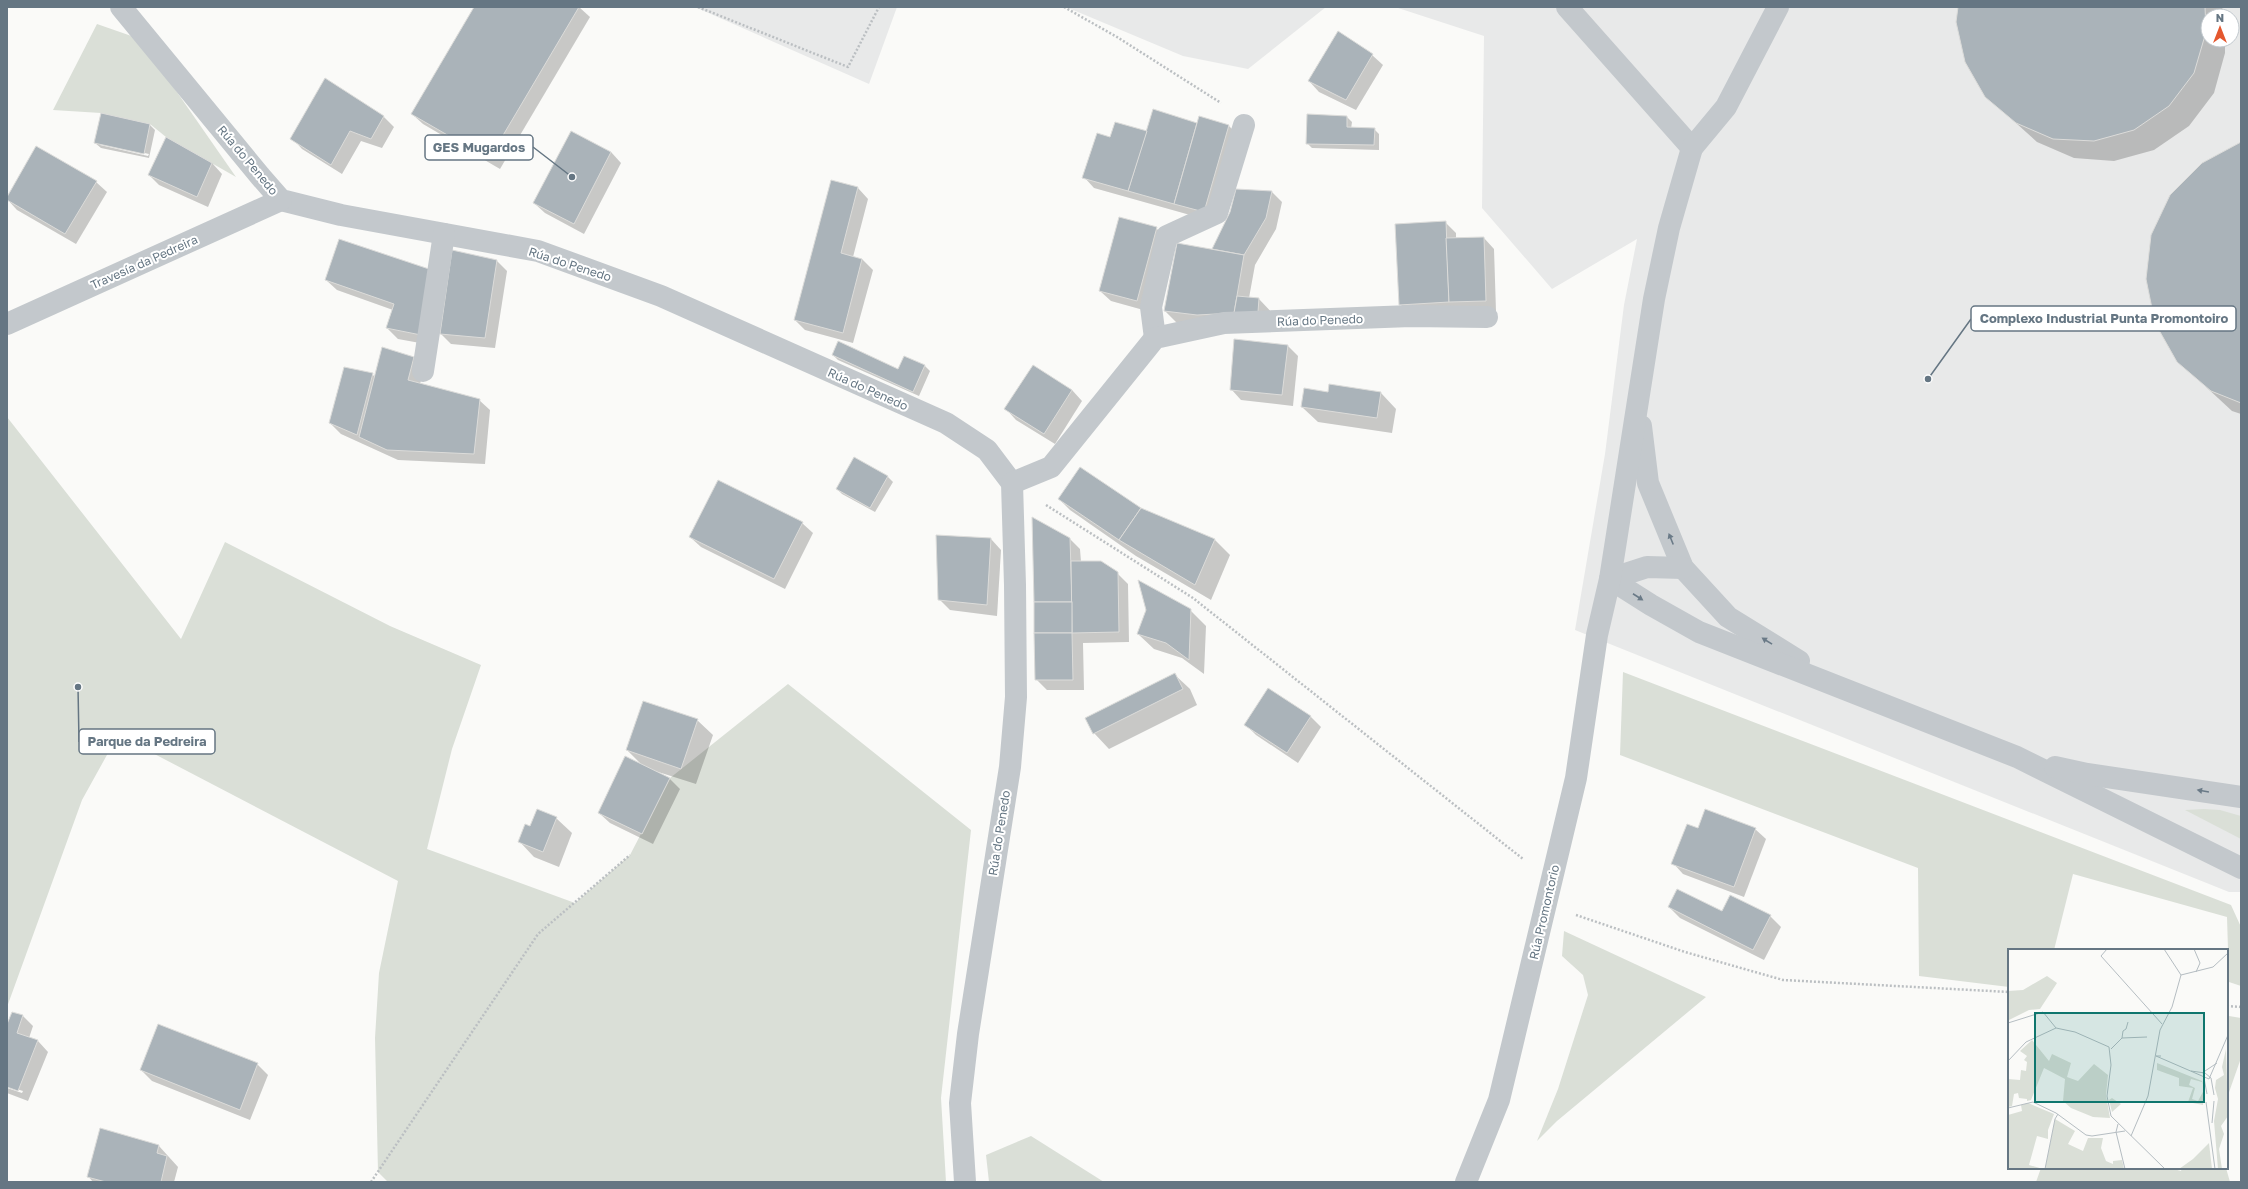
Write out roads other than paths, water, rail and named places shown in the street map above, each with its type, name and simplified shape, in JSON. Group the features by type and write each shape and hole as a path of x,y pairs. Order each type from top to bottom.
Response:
{"street":[{"name":"Rúa do Penedo","path":"121,7 260,176 282,200 341,216 538,251 661,296 946,424 987,450 1012,483 1016,697 1010,766 968,1034 960,1103 965,1182"},
{"path":"1567,7 1692,148 1726,107 1778,7"},
{"path":"1012,483 1051,466 1155,338 1151,307 1167,236 1217,213 1244,125"},
{"name":"Rúa Promontorio","path":"1466,1182 1500,1100 1576,778 1597,635 1610,579 1654,299 1666,242 1692,148"},
{"name":"Travesía da Pedreira","path":"7,324 282,200"},
{"path":"423,371 444,234"},
{"name":"Rúa do Penedo","path":"1155,338 1224,323 1411,316 1487,316"},
{"path":"1638,398 1648,484 1683,568 1728,616 1847,692"},
{"path":"1610,579 1647,567 1683,568"},
{"path":"1610,579 1650,605 1699,632 1847,692 2017,757 2241,868"},
{"path":"2017,757 2087,774 2238,795"}],"place":[{"name":"GES Mugardos","path":"572,177"},
{"name":"Complexo Industrial Punta Promontoiro","path":"1928,379"},
{"name":"Parque da Pedreira","path":"78,687"}]}
